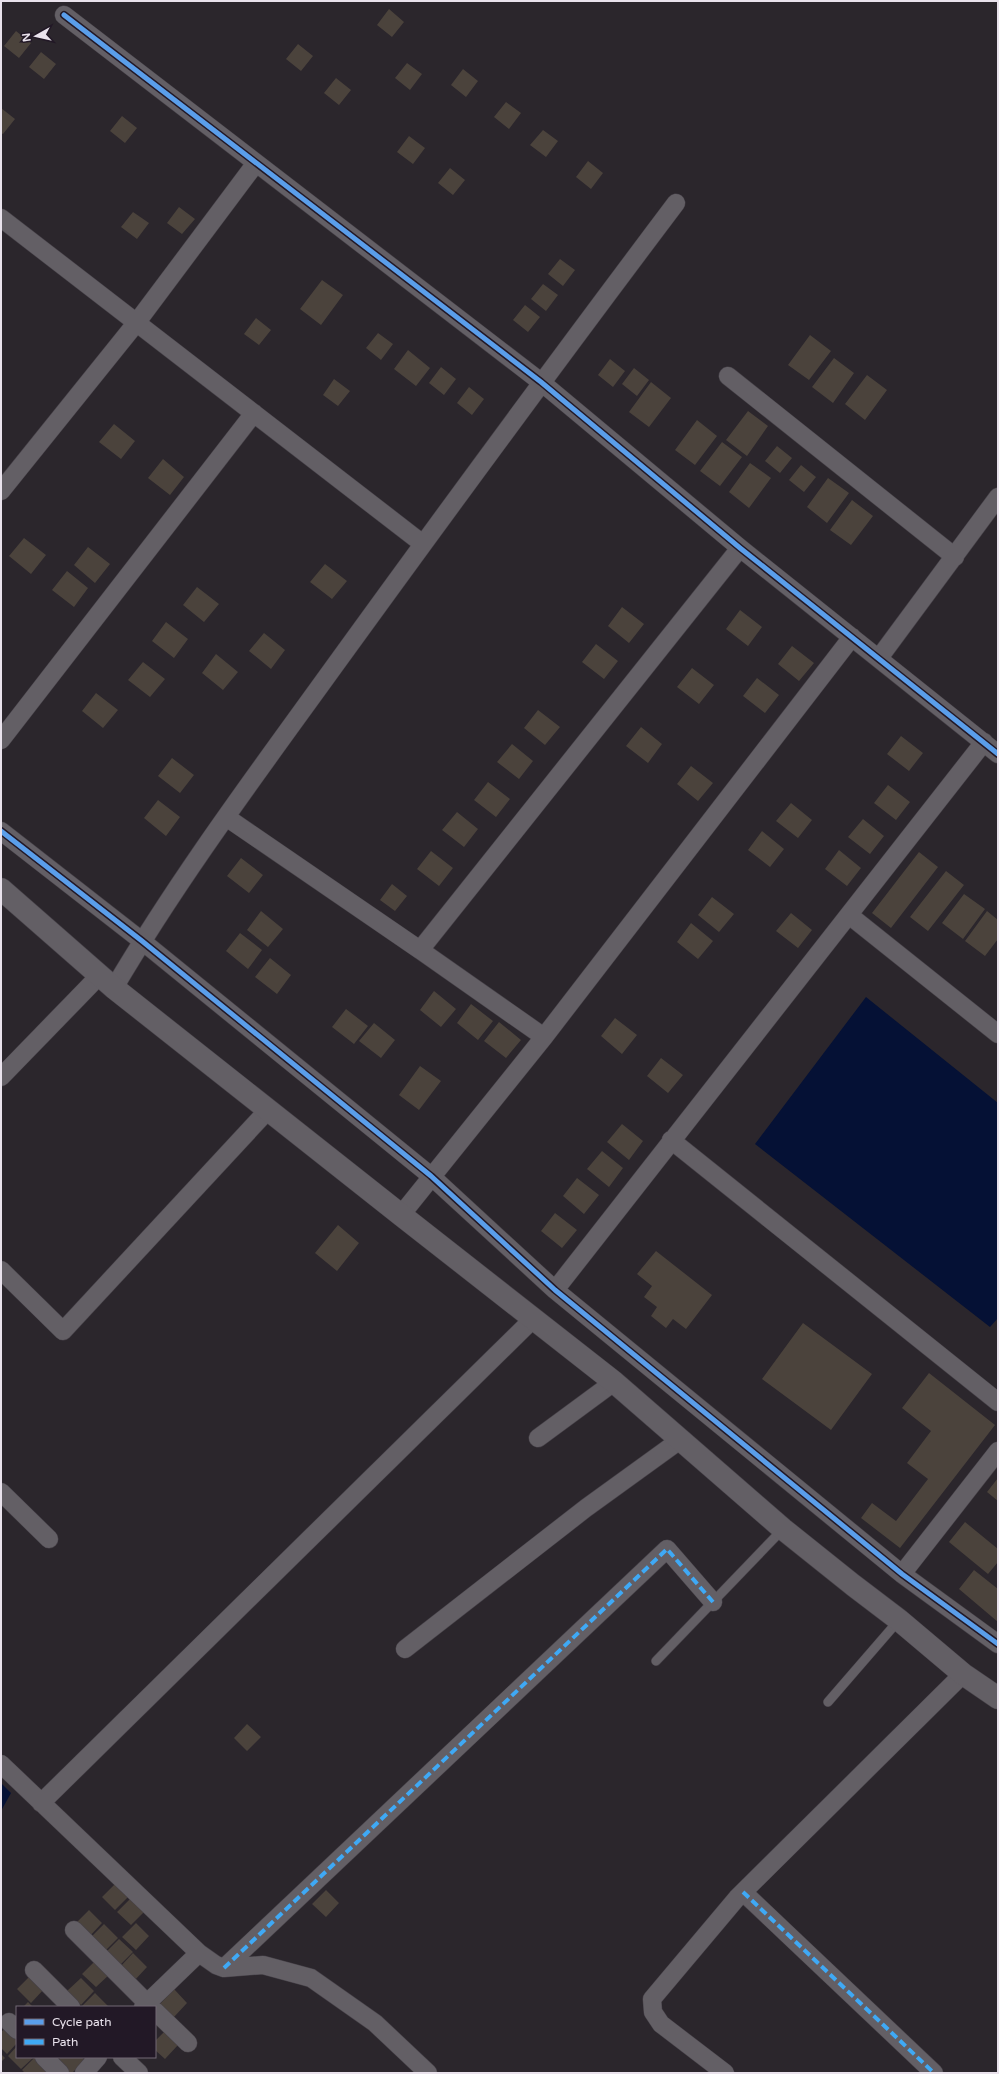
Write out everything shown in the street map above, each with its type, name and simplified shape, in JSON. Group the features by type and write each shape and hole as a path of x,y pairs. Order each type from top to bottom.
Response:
{"street":[{"path":"64,15 541,382 740,548 998,754"},
{"path":"1,491 137,322 256,163"},
{"path":"1,1077 107,981 142,941 226,817 422,544 541,382 676,203"},
{"path":"1,218 422,544"},
{"path":"728,376 955,557"},
{"path":"1,740 254,413"},
{"path":"879,658 998,498"},
{"path":"420,950 740,548"},
{"path":"401,1216 431,1176 544,1037 852,637"},
{"path":"555,1290 984,742"},
{"path":"226,817 544,1037"},
{"path":"1,831 142,941 431,1176 555,1290 902,1574 998,1644"},
{"path":"1,889 107,981 401,1216 534,1318 614,1382 783,1529 899,1620 963,1674 998,1698"},
{"path":"849,915 998,1034"},
{"path":"1,1270 63,1331 268,1110"},
{"path":"672,1140 998,1402"},
{"path":"41,1804 534,1318"},
{"path":"538,1438 614,1382"},
{"path":"405,1649 586,1508 680,1440"},
{"path":"902,1574 998,1451"},
{"path":"1,1492 49,1539"},
{"path":"224,1968 667,1549 713,1602"},
{"path":"725,2073 661,2024 653,2012 652,1999 743,1892 963,1674"},
{"path":"1,1764 41,1804 199,1953 216,1965 224,1968 263,1964 312,1978 375,2023 428,2073"},
{"path":"743,1892 934,2073"},
{"path":"74,1930 148,2006"},
{"path":"150,2006 199,1953"},
{"path":"34,1970 70,2006"},
{"path":"156,2013 188,2043"},
{"path":"45,2058 60,2073"},
{"path":"84,2073 97,2058"},
{"path":"123,2058 139,2073"}],"lane":[{"path":"656,1661 783,1529"},
{"path":"828,1702 899,1620"}],"water":[{"path":"866,997 998,1103 998,1318 990,1327 755,1144"},
{"path":"1,1783 11,1793 1,1811"}],"building":[{"path":"389,9 404,22 392,37 377,25"},
{"path":"16,31 31,43 19,58 4,46"},
{"path":"298,44 313,56 301,71 286,59"},
{"path":"41,52 56,64 44,79 29,67"},
{"path":"407,63 422,74 410,90 395,78"},
{"path":"463,69 478,81 466,97 451,85"},
{"path":"336,78 351,90 339,105 324,93"},
{"path":"506,102 521,113 509,129 494,117"},
{"path":"1,108 15,119 3,134 1,133"},
{"path":"122,116 137,128 125,143 110,131"},
{"path":"543,130 558,141 546,157 530,145"},
{"path":"409,136 425,148 413,164 397,152"},
{"path":"588,161 603,173 591,189 576,177"},
{"path":"450,168 465,180 453,195 438,183"},
{"path":"179,207 195,219 182,234 167,223"},
{"path":"133,212 149,223 137,239 121,227"},
{"path":"560,259 575,270 563,286 548,274"},
{"path":"322,280 343,295 321,325 300,309"},
{"path":"543,284 558,295 546,311 531,299"},
{"path":"525,305 540,317 528,332 513,320"},
{"path":"256,318 271,330 259,345 244,334"},
{"path":"378,333 393,344 381,360 366,348"},
{"path":"810,335 831,351 809,380 788,365"},
{"path":"408,350 430,368 416,386 394,369"},
{"path":"834,358 854,373 833,403 812,387"},
{"path":"610,359 625,371 613,387 598,375"},
{"path":"441,367 456,379 444,395 429,383"},
{"path":"634,368 649,380 637,396 622,384"},
{"path":"867,375 887,390 865,420 845,404"},
{"path":"334,379 350,391 338,406 323,395"},
{"path":"651,382 671,398 649,427 629,412"},
{"path":"469,387 484,399 472,415 457,403"},
{"path":"748,411 768,426 747,456 726,440"},
{"path":"697,420 717,436 695,465 675,450"},
{"path":"114,424 135,441 121,459 99,442"},
{"path":"722,442 742,457 720,486 700,471"},
{"path":"777,446 792,458 780,473 765,461"},
{"path":"163,459 184,477 170,495 148,478"},
{"path":"750,463 771,478 749,508 729,492"},
{"path":"801,465 816,477 804,492 789,480"},
{"path":"828,478 849,493 827,523 807,507"},
{"path":"852,500 873,516 851,545 830,530"},
{"path":"24,538 46,555 31,574 9,556"},
{"path":"88,547 110,564 95,583 74,565"},
{"path":"325,564 347,581 332,599 310,582"},
{"path":"67,571 88,588 74,607 52,590"},
{"path":"197,587 219,604 204,622 183,605"},
{"path":"622,607 644,624 629,643 608,626"},
{"path":"740,610 762,627 748,646 726,629"},
{"path":"166,622 188,639 174,658 152,641"},
{"path":"264,633 285,650 271,669 249,651"},
{"path":"596,644 618,661 604,679 582,662"},
{"path":"792,646 814,663 799,681 778,664"},
{"path":"216,654 238,672 223,690 202,673"},
{"path":"143,662 165,679 150,697 128,680"},
{"path":"692,668 714,685 699,704 677,687"},
{"path":"757,678 779,695 765,713 743,696"},
{"path":"96,693 118,710 103,728 82,711"},
{"path":"538,710 560,727 545,745 524,728"},
{"path":"641,727 662,744 648,763 626,746"},
{"path":"901,736 923,753 909,771 887,754"},
{"path":"512,744 533,761 519,779 497,762"},
{"path":"172,758 194,775 180,793 158,776"},
{"path":"691,766 713,783 698,801 677,784"},
{"path":"488,782 510,799 496,817 474,800"},
{"path":"888,785 910,802 896,820 874,803"},
{"path":"158,800 180,817 166,836 144,818"},
{"path":"791,803 812,820 798,838 776,821"},
{"path":"457,812 478,829 464,847 442,830"},
{"path":"863,819 884,836 870,854 848,837"},
{"path":"762,831 784,849 770,867 748,850"},
{"path":"839,850 861,868 847,886 825,869"},
{"path":"431,851 453,868 439,886 417,869"},
{"path":"919,852 938,867 891,928 872,913"},
{"path":"241,858 263,875 249,893 227,876"},
{"path":"946,871 964,885 928,931 910,917"},
{"path":"392,884 407,896 395,911 380,900"},
{"path":"964,894 985,909 963,939 942,923"},
{"path":"712,897 734,914 719,932 698,915"},
{"path":"261,911 283,929 268,947 247,930"},
{"path":"987,911 998,920 998,939 985,956 965,941"},
{"path":"791,913 812,930 798,948 776,931"},
{"path":"691,923 713,941 698,959 677,942"},
{"path":"240,933 262,950 248,969 226,951"},
{"path":"270,958 291,975 277,994 255,977"},
{"path":"434,991 456,1009 441,1027 420,1010"},
{"path":"471,1004 493,1021 478,1040 457,1023"},
{"path":"346,1009 368,1026 354,1044 332,1027"},
{"path":"615,1018 637,1035 622,1054 601,1036"},
{"path":"499,1022 521,1040 506,1058 484,1041"},
{"path":"374,1023 395,1040 381,1058 359,1041"},
{"path":"661,1058 683,1075 668,1093 647,1076"},
{"path":"420,1066 441,1081 419,1110 399,1095"},
{"path":"622,1124 643,1141 629,1160 607,1142"},
{"path":"602,1151 623,1168 609,1187 587,1169"},
{"path":"577,1178 599,1195 584,1214 563,1196"},
{"path":"555,1213 577,1230 562,1248 541,1231"},
{"path":"338,1225 359,1243 337,1271 315,1253"},
{"path":"656,1251 712,1295 686,1329 673,1319 666,1328 651,1316 657,1307 644,1297 652,1286 637,1274"},
{"path":"803,1323 872,1374 831,1430 762,1379"},
{"path":"929,1373 995,1425 900,1548 861,1518 872,1503 896,1521 928,1479 907,1463 931,1431 902,1408"},
{"path":"998,1478 998,1501 987,1492"},
{"path":"965,1522 998,1549 998,1562 988,1574 949,1542"},
{"path":"974,1570 998,1589 998,1622 959,1589"},
{"path":"247,1724 261,1737 247,1751 234,1738"},
{"path":"116,1883 129,1896 115,1910 102,1897"},
{"path":"326,1890 339,1903 326,1917 312,1904"},
{"path":"131,1898 145,1911 131,1925 117,1912"},
{"path":"89,1910 102,1923 89,1937 75,1924"},
{"path":"136,1923 149,1936 136,1950 122,1937"},
{"path":"104,1924 118,1938 104,1952 90,1938"},
{"path":"119,1939 133,1952 119,1966 105,1953"},
{"path":"133,1953 147,1967 134,1981 120,1967"},
{"path":"96,1960 110,1974 96,1987 82,1974"},
{"path":"31,1975 44,1989 31,2003 17,1989"},
{"path":"81,1978 94,1991 81,2005 67,1991"},
{"path":"174,1989 187,2003 174,2017 160,2004"},
{"path":"95,1993 108,2006 82,2006"},
{"path":"28,2002 32,2006 24,2006"},
{"path":"7,2027 16,2036 16,2044 7,2054 1,2048 1,2032"},
{"path":"164,2032 178,2045 165,2059 156,2051 156,2040"},
{"path":"16,2047 16,2058 33,2058 21,2069 8,2056"},
{"path":"1,2054 5,2058 1,2062"},
{"path":"34,2058 36,2058 49,2070 46,2073 25,2073 22,2070"},
{"path":"60,2058 82,2058 85,2060 72,2073 70,2073 57,2061"}],"marked path":[{"path":"224,1968 667,1549 713,1602"},
{"path":"743,1892 934,2073"}],"cycle path":[{"path":"64,15 541,382 740,548 998,754"},
{"path":"1,831 142,941 431,1176 555,1290 902,1574 998,1644"}]}
